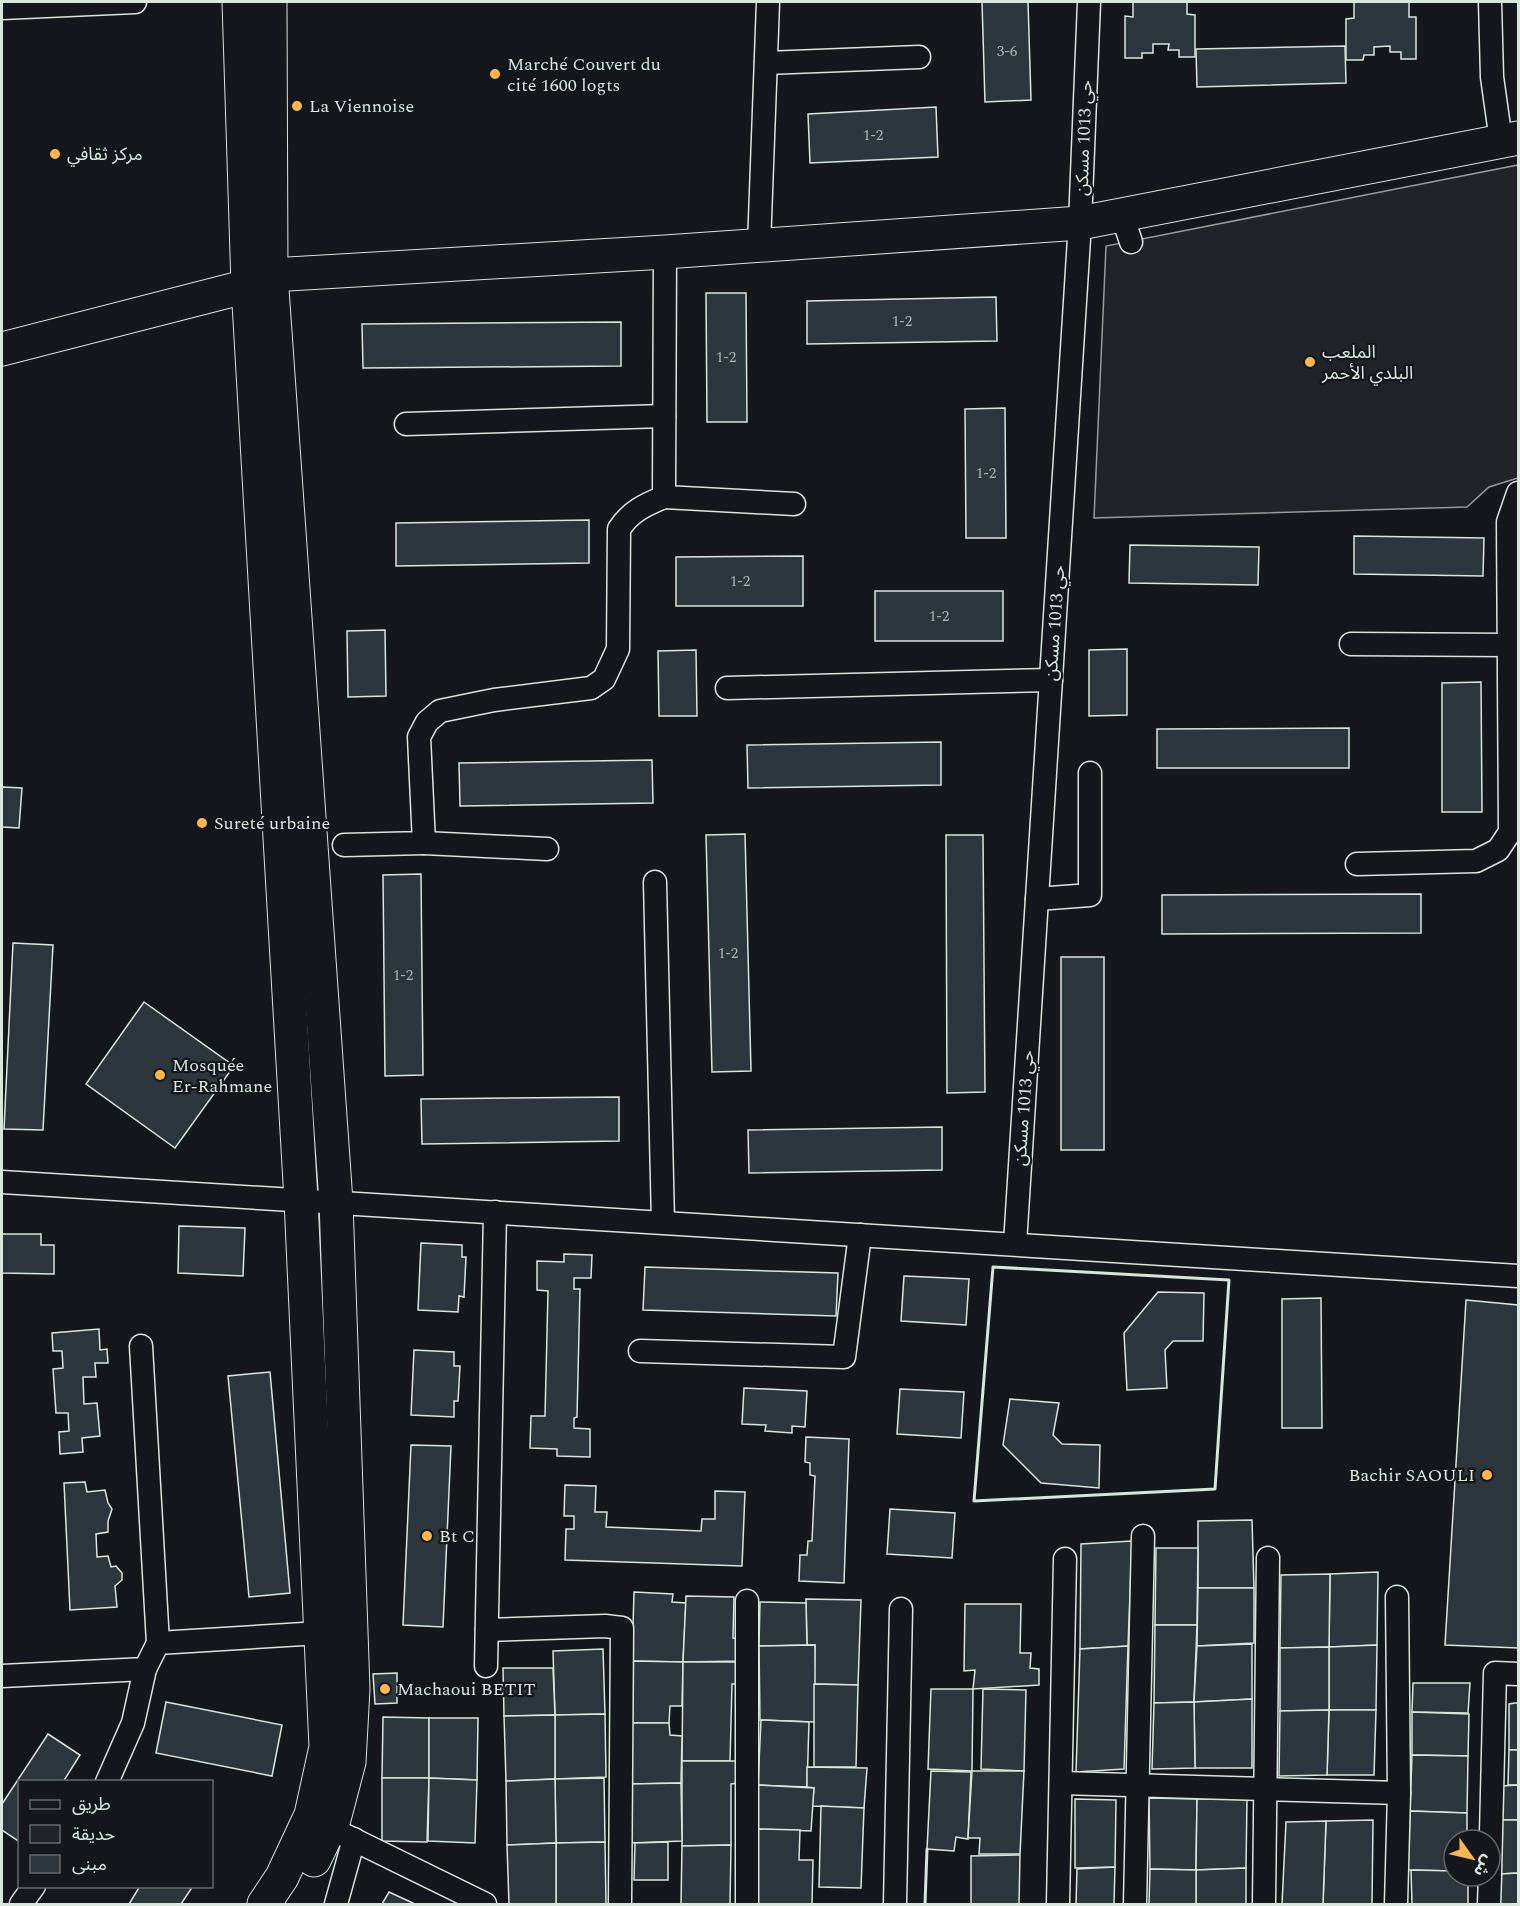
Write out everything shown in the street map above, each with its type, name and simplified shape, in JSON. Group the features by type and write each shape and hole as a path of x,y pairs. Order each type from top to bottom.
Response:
{"main road":[{"path":"239,2 336,1202 353,1689 348,1762 332,1827 290,1905"},
{"path":"264,1905 282,1877 332,1827 320,1633 260,281 270,2"},
{"path":"2,349 260,281 1080,223 1126,228 1509,140"}],"street":[{"path":"2,8 135,2"},
{"path":"759,246 768,2"},
{"name":"حي 1013 مسكن","path":"1016,1245 1080,223 1089,2"},
{"path":"1490,2 1491,77 1509,140"},
{"path":"766,63 919,57"},
{"path":"664,497 665,252"},
{"path":"406,424 664,416"},
{"path":"1358,864 1476,861 1498,850 1510,832 1508,522 1518,493"},
{"path":"424,843 419,736 427,722 440,711 494,700 591,688 604,679 618,650 619,529 628,517 640,507 664,497 794,504"},
{"path":"1351,644 1509,645"},
{"path":"727,688 1051,680"},
{"path":"1037,899 1090,895 1090,773"},
{"path":"344,845 424,843 547,849"},
{"path":"655,882 663,1222"},
{"path":"2,1182 1518,1276"},
{"path":"486,1666 495,1212"},
{"path":"640,1351 844,1357 861,1235"},
{"path":"108,1780 133,1723 145,1669 158,1643 141,1346"},
{"path":"1136,1905 1143,1536"},
{"path":"1264,1905 1268,1558"},
{"path":"1058,1905 1065,1559"},
{"path":"1396,1598 1399,1793 1396,1905"},
{"path":"747,1601 747,1905"},
{"path":"895,1905 901,1609"},
{"path":"487,1630 606,1626 622,1628 620,1905"},
{"path":"158,1643 320,1633"},
{"path":"2,1676 145,1669"},
{"path":"1491,1828 1495,1673 1518,1674"},
{"path":"1061,1783 1399,1793"},
{"path":"336,1905 332,1827 485,1905"},
{"path":"21,1905 33,1888"},
{"path":"1489,1905 1490,1888"}],"green space":[{"name":"الملعب البلدي الأحمر","path":"1518,165 1518,478 1489,487 1467,507 1094,518 1106,246"}],"building":[{"path":"982,2 1028,2 1031,100 985,102"},
{"path":"1133,2 1187,2 1187,14 1195,15 1195,57 1179,57 1179,50 1168,50 1169,44 1153,44 1153,53 1142,53 1142,58 1125,58 1125,16 1133,17"},
{"path":"1354,2 1409,2 1409,17 1416,17 1416,59 1401,59 1401,52 1390,52 1390,46 1374,47 1374,55 1364,55 1363,60 1346,60 1346,19 1354,18"},
{"path":"1345,46 1346,83 1197,87 1196,49"},
{"path":"936,107 938,157 810,163 808,114"},
{"path":"706,293 746,293 747,422 707,422"},
{"path":"996,297 997,341 807,344 807,301"},
{"path":"621,322 621,366 363,368 362,324"},
{"path":"1005,408 1006,538 966,538 965,409"},
{"path":"589,520 589,563 396,566 396,523"},
{"path":"1354,536 1484,538 1483,576 1354,574"},
{"path":"1130,545 1259,547 1258,585 1129,583"},
{"path":"803,556 803,606 676,606 676,557"},
{"path":"875,591 1003,591 1003,641 875,641"},
{"path":"385,630 386,696 348,697 347,631"},
{"path":"1127,649 1127,715 1089,716 1089,650"},
{"path":"696,650 697,716 659,716 658,651"},
{"path":"1481,682 1482,812 1442,812 1442,683"},
{"path":"1349,728 1349,768 1157,768 1157,729"},
{"path":"941,742 941,785 748,788 747,745"},
{"path":"652,760 653,803 460,806 459,763"},
{"path":"2,787 22,788 19,828 2,827"},
{"path":"745,834 751,1071 712,1072 706,835"},
{"path":"946,835 983,835 985,1092 947,1093"},
{"path":"421,874 423,1075 385,1076 383,875"},
{"path":"1421,894 1421,933 1162,934 1162,895"},
{"path":"13,943 53,945 43,1130 4,1129"},
{"path":"1061,957 1104,957 1104,1150 1061,1150"},
{"name":"Mosquée Er-Rahmane","path":"144,1002 234,1066 175,1148 86,1084"},
{"path":"619,1097 619,1141 422,1144 421,1099"},
{"path":"942,1127 942,1170 749,1173 748,1130"},
{"path":"179,1226 245,1228 243,1276 178,1273"},
{"path":"2,1234 41,1234 41,1245 54,1245 54,1274 2,1273"},
{"path":"421,1243 462,1245 462,1257 466,1257 464,1297 459,1296 458,1312 418,1310"},
{"path":"564,1254 592,1255 591,1278 574,1278 574,1289 580,1289 577,1417 574,1418 574,1428 590,1429 590,1457 557,1456 557,1449 530,1448 531,1416 545,1416 548,1291 537,1290 537,1261 564,1262"},
{"path":"645,1267 838,1273 836,1316 643,1310"},
{"path":"904,1276 969,1279 966,1325 901,1321"},
{"path":"1158,1292 1204,1293 1203,1341 1173,1341 1165,1350 1167,1388 1127,1390 1124,1333"},
{"path":"1321,1298 1322,1428 1282,1428 1282,1299"},
{"name":"Bachir SAOULI","path":"1466,1300 1518,1305 1518,1648 1445,1645"},
{"path":"99,1329 100,1350 107,1349 108,1363 95,1363 96,1377 83,1377 84,1404 97,1403 100,1436 82,1438 83,1452 60,1454 59,1432 69,1431 68,1413 56,1413 53,1369 63,1368 62,1351 53,1351 52,1333"},
{"path":"414,1350 454,1352 454,1366 460,1366 458,1401 454,1401 454,1417 411,1415"},
{"path":"270,1372 290,1593 249,1597 228,1376"},
{"path":"744,1388 807,1391 805,1427 792,1426 792,1433 765,1431 766,1425 742,1424"},
{"path":"900,1389 964,1392 961,1438 897,1434"},
{"path":"1010,1399 1059,1403 1053,1435 1062,1444 1100,1445 1099,1488 1041,1483 1003,1445"},
{"path":"806,1437 849,1439 844,1583 799,1581 800,1555 807,1555 808,1541 812,1541 815,1476 810,1475 810,1463 805,1462"},
{"name":"Bt C","path":"411,1445 451,1446 443,1627 403,1625"},
{"path":"85,1482 87,1492 105,1490 112,1509 108,1521 108,1532 96,1534 97,1557 108,1556 111,1567 116,1566 122,1573 122,1580 115,1586 117,1607 70,1610 64,1483"},
{"path":"565,1485 596,1486 595,1512 607,1512 606,1527 701,1531 702,1519 715,1519 715,1491 745,1492 742,1566 565,1560 566,1529 574,1529 574,1516 564,1516"},
{"path":"890,1509 955,1513 952,1558 887,1554"},
{"path":"1252,1520 1254,1588 1198,1588 1198,1521"},
{"path":"1132,1541 1128,1646 1080,1649 1081,1544"},
{"path":"1156,1548 1198,1548 1197,1625 1155,1625"},
{"path":"1378,1572 1377,1645 1329,1647 1330,1574"},
{"path":"1330,1574 1329,1647 1280,1648 1281,1575"},
{"path":"1198,1588 1254,1588 1254,1643 1197,1646"},
{"path":"634,1592 673,1594 672,1602 686,1603 683,1662 632,1661"},
{"path":"686,1596 734,1597 733,1638 742,1639 742,1661 683,1662"},
{"path":"806,1599 861,1600 858,1685 814,1684 815,1645 807,1645"},
{"path":"760,1602 806,1603 807,1645 759,1646"},
{"path":"965,1604 1021,1604 1020,1653 1031,1653 1030,1668 1039,1669 1039,1685 973,1689 975,1670 964,1671"},
{"path":"1155,1625 1197,1625 1194,1702 1154,1703"},
{"path":"1252,1644 1252,1699 1194,1702 1197,1646"},
{"path":"815,1645 815,1722 760,1720 759,1646"},
{"path":"1377,1645 1376,1710 1329,1710 1329,1647"},
{"path":"1128,1646 1124,1769 1076,1772 1080,1649"},
{"path":"1329,1647 1329,1710 1280,1711 1280,1648"},
{"path":"603,1649 605,1714 555,1715 553,1651"},
{"path":"632,1661 683,1662 682,1706 670,1706 669,1723 630,1723"},
{"path":"683,1662 740,1662 741,1684 732,1684 730,1761 682,1761"},
{"path":"503,1668 553,1668 555,1715 504,1716"},
{"name":"Machaoui BETIT","path":"397,1673 397,1703 375,1704 373,1674"},
{"path":"1413,1683 1470,1683 1468,1713 1412,1712"},
{"path":"814,1684 858,1685 856,1767 814,1767"},
{"path":"931,1689 973,1689 972,1771 928,1769"},
{"path":"983,1689 1026,1690 1024,1771 981,1769"},
{"path":"1252,1699 1252,1768 1195,1768 1194,1702"},
{"path":"166,1702 282,1725 272,1776 156,1753"},
{"path":"1194,1702 1195,1768 1152,1769 1154,1703"},
{"path":"1518,1703 1518,1750 1509,1750 1509,1704"},
{"path":"1329,1710 1376,1710 1374,1775 1327,1775"},
{"path":"1329,1710 1327,1775 1279,1776 1280,1711"},
{"path":"1412,1712 1469,1714 1468,1756 1412,1755"},
{"path":"605,1714 606,1777 555,1779 555,1715"},
{"path":"555,1715 555,1779 506,1781 504,1716"},
{"path":"383,1717 429,1718 429,1778 382,1778"},
{"path":"429,1718 478,1718 477,1780 429,1778"},
{"path":"761,1720 809,1722 807,1787 758,1785"},
{"path":"630,1723 669,1723 670,1735 682,1736 681,1783 630,1784"},
{"path":"48,1734 80,1755 64,1780 18,1780 18,1841 2,1830 2,1804"},
{"path":"1509,1750 1518,1750 1518,1785 1508,1785"},
{"path":"1412,1755 1468,1756 1467,1813 1410,1811"},
{"path":"682,1761 739,1761 739,1783 731,1784 731,1845 682,1846"},
{"path":"807,1767 867,1768 864,1808 812,1806 814,1788 807,1787"},
{"path":"931,1771 971,1772 968,1839 956,1837 954,1851 927,1849"},
{"path":"972,1771 1024,1771 1020,1854 979,1854 980,1838 968,1838"},
{"path":"382,1778 429,1778 427,1842 382,1841"},
{"path":"429,1778 477,1780 475,1843 428,1841"},
{"path":"604,1778 605,1842 556,1843 555,1779"},
{"path":"555,1779 556,1843 507,1845 506,1781"},
{"path":"681,1783 682,1841 630,1843 630,1784"},
{"path":"758,1785 814,1788 811,1831 757,1829"},
{"path":"1518,1785 1518,1820 1501,1820 1501,1786"},
{"path":"1149,1798 1197,1799 1196,1870 1150,1869"},
{"path":"1075,1799 1116,1800 1115,1867 1075,1868"},
{"path":"1197,1799 1247,1799 1246,1868 1196,1870"},
{"path":"821,1806 864,1808 861,1888 819,1887"},
{"path":"1410,1811 1467,1813 1467,1828 1442,1828 1442,1871 1408,1870"},
{"path":"1373,1820 1372,1904 1323,1904 1326,1821"},
{"path":"1501,1820 1518,1820 1518,1873 1502,1874"},
{"path":"1326,1821 1323,1904 1282,1904 1286,1822"},
{"path":"757,1829 800,1830 799,1860 813,1860 812,1904 755,1904"},
{"path":"605,1842 606,1904 556,1904 556,1843"},
{"path":"668,1842 668,1880 634,1880 635,1843"},
{"path":"556,1843 556,1904 509,1904 507,1845"},
{"path":"731,1845 730,1904 681,1904 682,1846"},
{"path":"1020,1855 1019,1904 971,1904 971,1856"},
{"path":"1115,1867 1114,1904 1076,1904 1077,1869"},
{"path":"1246,1868 1246,1904 1196,1904 1196,1870"},
{"path":"1150,1869 1196,1870 1196,1904 1149,1904"},
{"path":"1411,1870 1442,1871 1442,1888 1468,1888 1468,1904 1412,1904"},
{"path":"1518,1873 1518,1904 1499,1904 1502,1874"},
{"path":"139,1888 192,1888 181,1904 129,1904"},
{"path":"389,1892 415,1904 382,1904"}],"wall":[{"path":"993,1267 1229,1280 1215,1489 974,1501 993,1267"},
{"path":"925,1904 927,1849"}],"place":[{"name":"Marché Couvert du cité 1600 logts","path":"495,74"},
{"name":"La Viennoise","path":"297,106"},
{"name":"مركز ثقافي","path":"55,154"},
{"name":"الملعب البلدي الأحمر","path":"1310,362"},
{"name":"Sureté urbaine","path":"202,823"},
{"name":"Mosquée Er-Rahmane","path":"160,1075"},
{"name":"Bachir SAOULI","path":"1487,1475"},
{"name":"Bt C","path":"427,1536"},
{"name":"Machaoui BETIT","path":"385,1689"}]}
